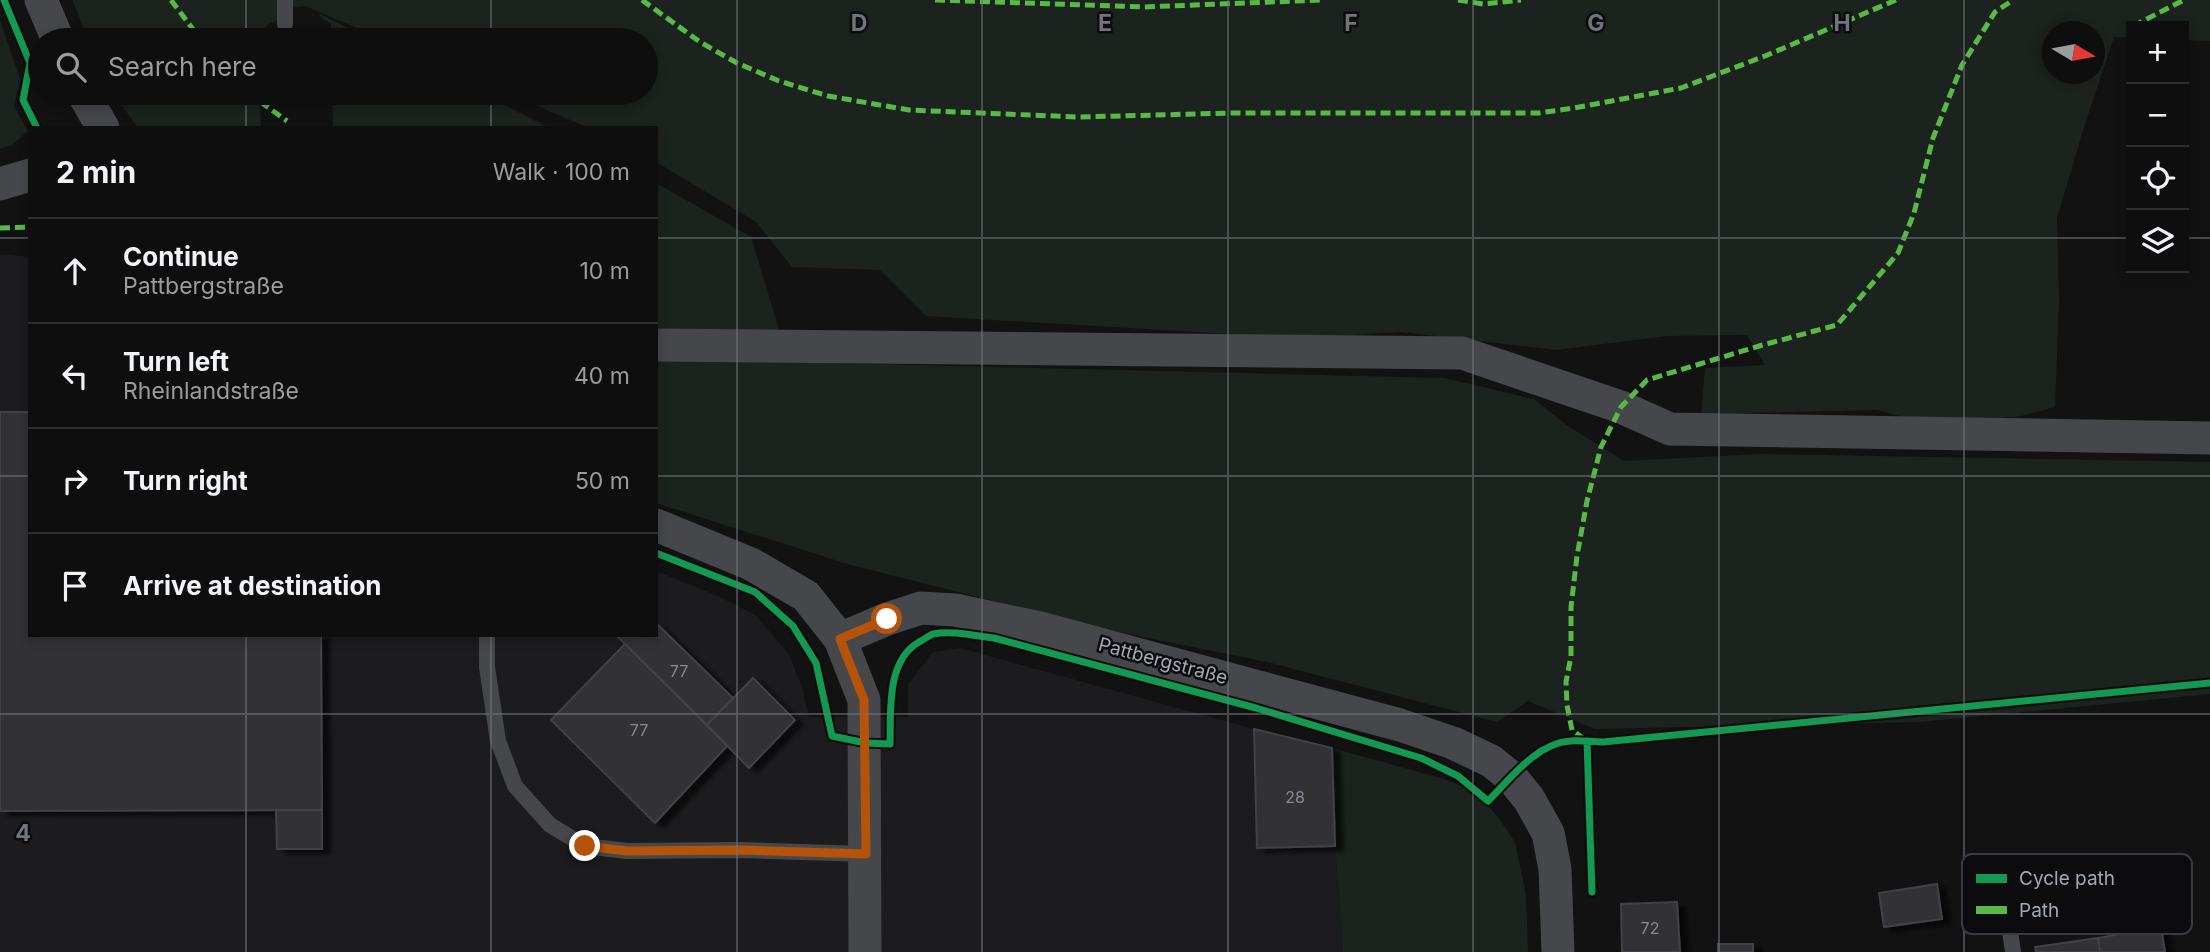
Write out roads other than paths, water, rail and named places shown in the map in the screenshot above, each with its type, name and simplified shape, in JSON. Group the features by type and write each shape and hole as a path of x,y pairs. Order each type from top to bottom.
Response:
{"street":[{"path":"41,0 53,28"},
{"path":"90,105 101,126"},
{"path":"0,184 28,176"},
{"path":"658,345 1462,353 1621,407 1670,429 2210,438"},
{"path":"658,526 751,564 806,596 840,639 864,700 865,952"},
{"name":"Pattbergstraße","path":"840,639 921,608 955,610 1040,628 1400,724 1453,743 1491,761 1512,778 1529,799 1548,833 1555,869 1558,952"}],"lane":[{"path":"285,0 285,24"},
{"path":"487,637 487,667 498,741 514,786 550,825 585,846 627,851 740,850 866,854"},
{"path":"2010,934 2013,952"}]}
